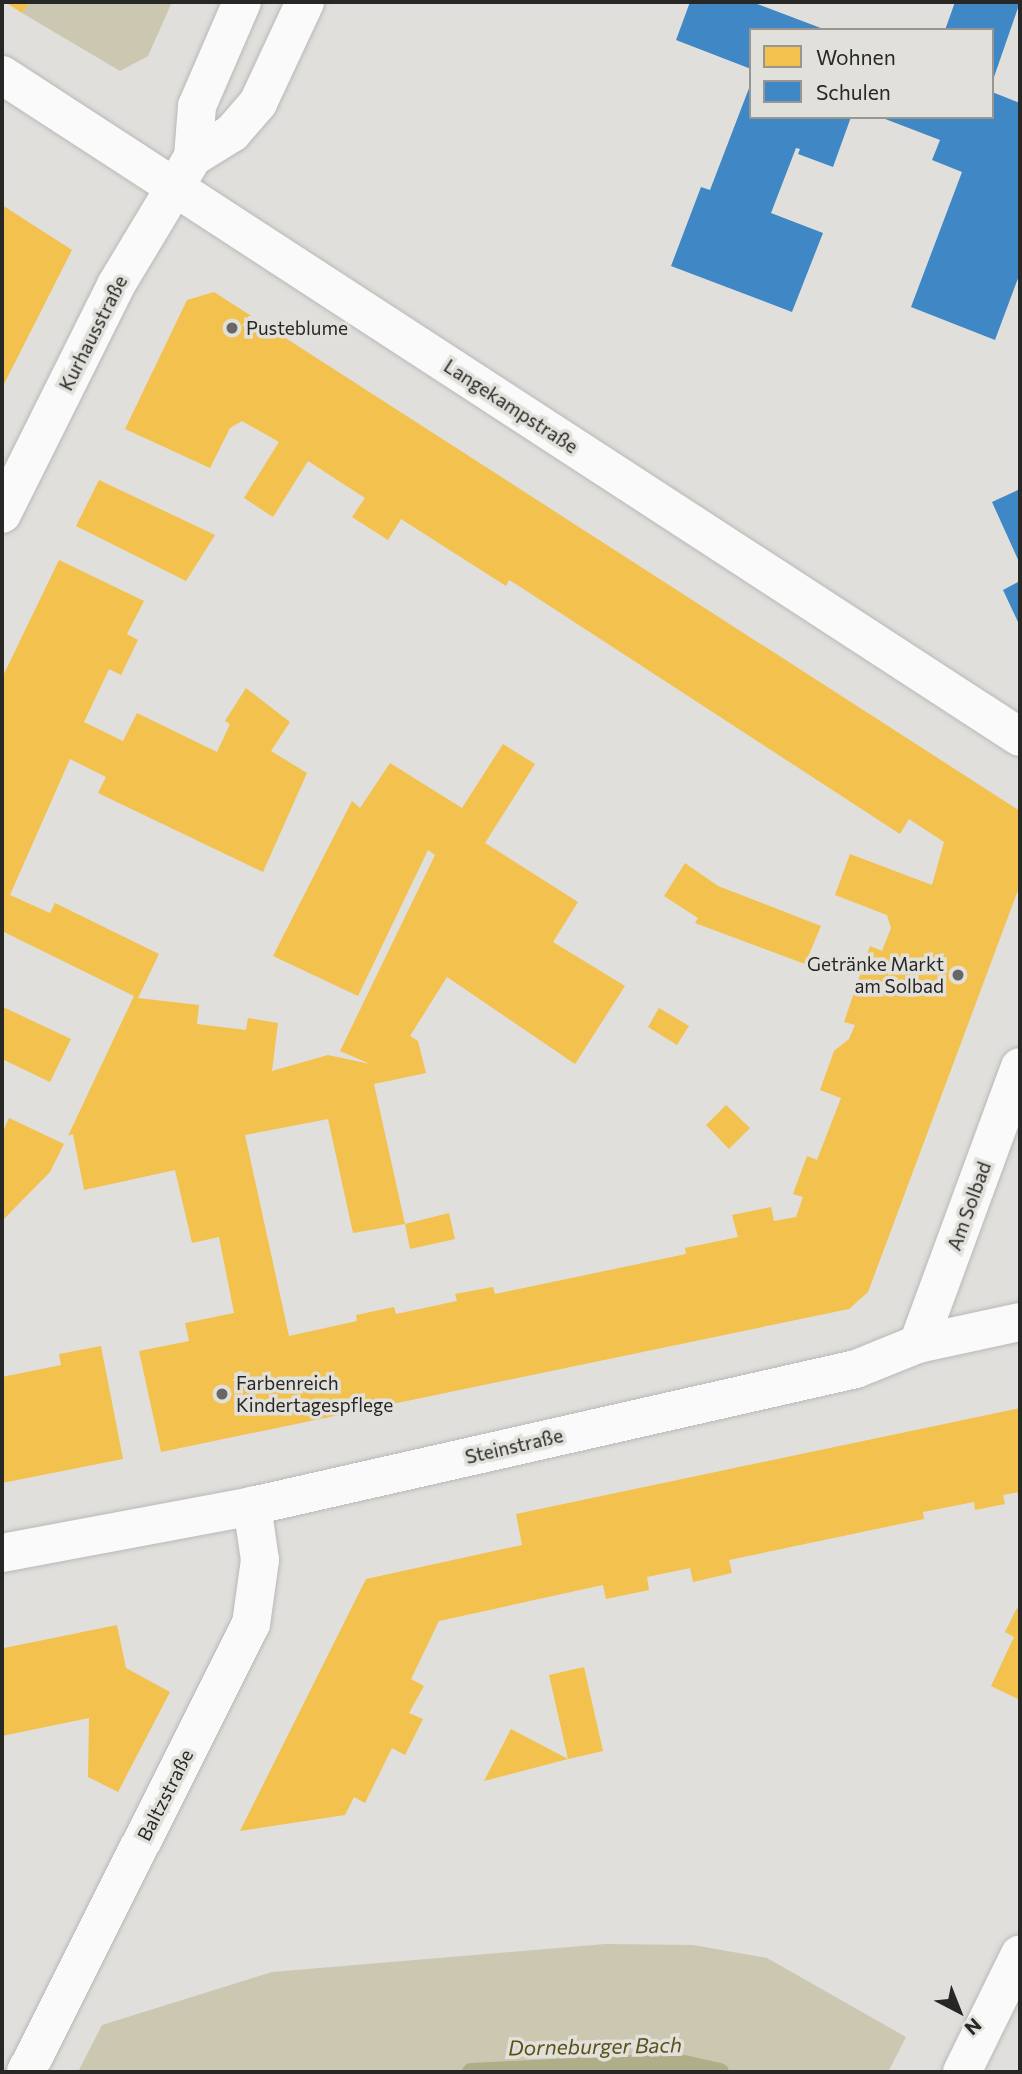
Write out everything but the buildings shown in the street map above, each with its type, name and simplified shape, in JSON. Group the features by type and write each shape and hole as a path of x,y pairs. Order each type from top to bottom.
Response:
{"street":[{"name":"Kurhausstraße","path":"184,172 197,106 242,2"},
{"name":"Kurhausstraße","path":"2,514 116,285 184,172 232,133 258,103 305,2"},
{"name":"Langekampstraße","path":"2,75 184,172 1020,737"},
{"name":"Am Solbad","path":"918,1344 1020,1067"},
{"name":"Steinstraße","path":"2,1553 252,1506 856,1370 918,1344 1020,1322"},
{"name":"Baltzstraße","path":"34,2056 251,1624 260,1560 252,1506"},
{"path":"962,2072 1020,1954"}],"shaded area":[{"path":"30,2 172,2 148,56 120,71 22,13"},
{"path":"605,1944 693,1945 767,1958 906,2037 888,2072 78,2072 102,2025 272,1972"}],"waterway":[{"name":"Dorneburger Bach","path":"471,2072 675,2062 720,2072"}],"place":[{"name":"Pusteblume","path":"232,328"},
{"name":"Getränke Markt am Solbad","path":"958,975"},
{"name":"Farbenreich Kindertagespflege","path":"222,1394"}]}
